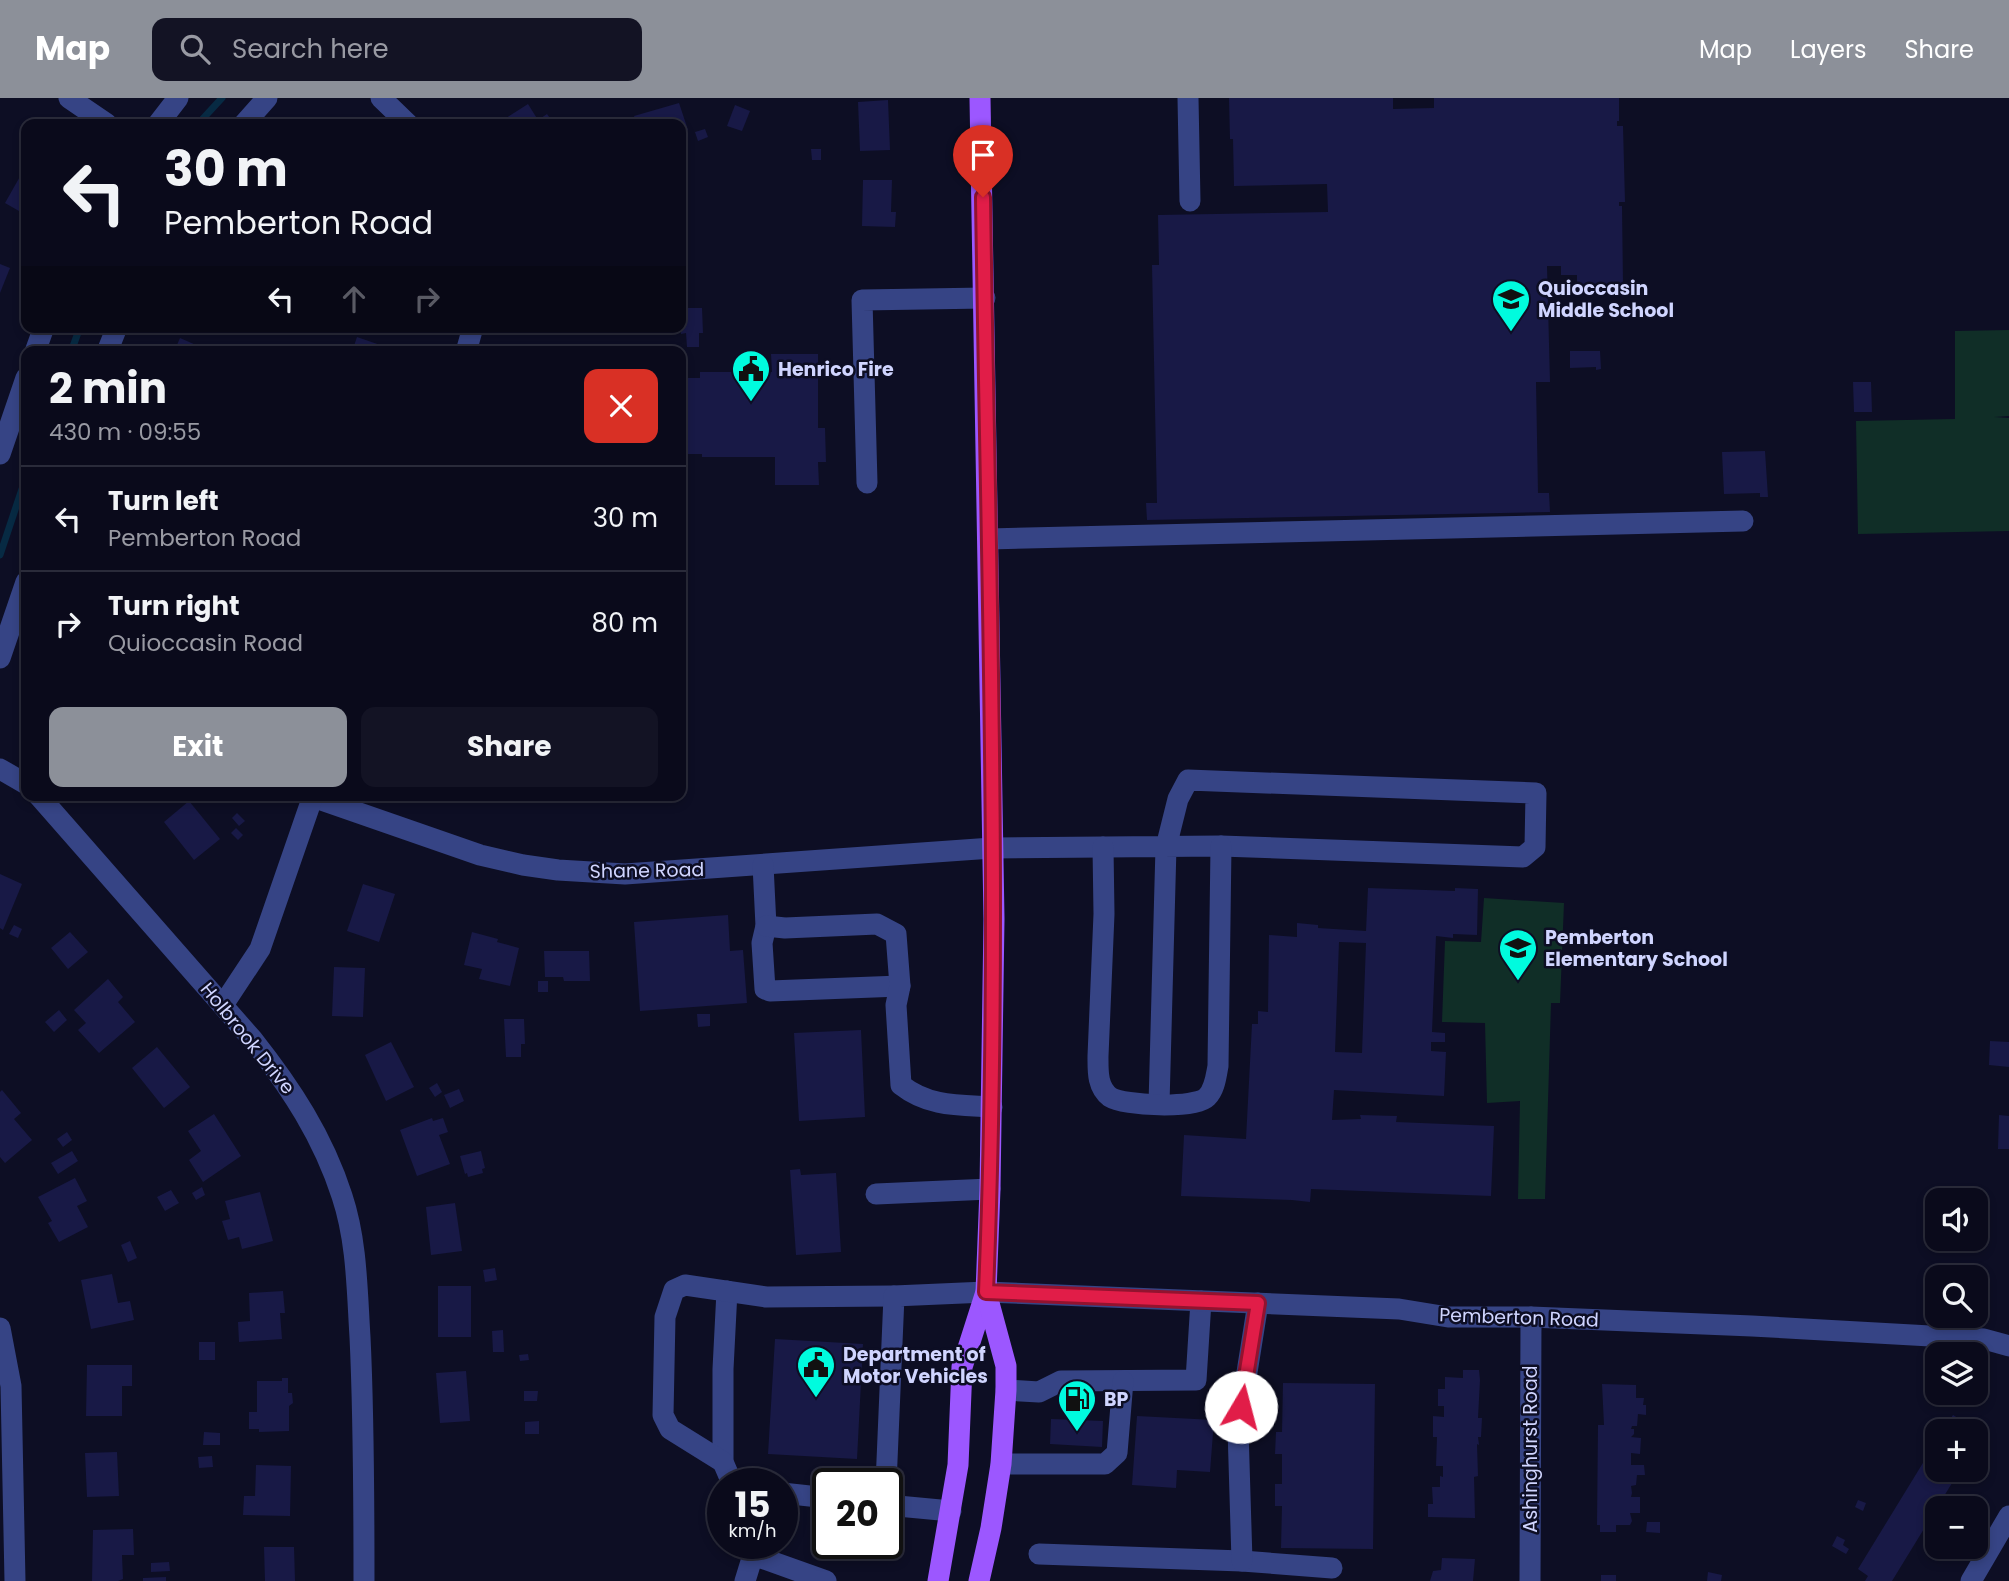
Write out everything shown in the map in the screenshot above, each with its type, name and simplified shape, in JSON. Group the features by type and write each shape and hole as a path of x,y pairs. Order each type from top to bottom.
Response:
{"main road":[{"path":"937,1581 958,1465 962,1367 986,1292 990,1189 992,848 981,98"},
{"path":"979,1581 1001,1464 1006,1390 1006,1366 986,1292"}],"street":[{"path":"69,98 100,119"},
{"path":"162,119 178,98"},
{"path":"248,119 267,98"},
{"path":"381,98 403,119"},
{"path":"1188,98 1190,201"},
{"path":"867,483 862,300 985,298"},
{"path":"0,454 21,393"},
{"path":"988,539 1743,521"},
{"path":"0,658 21,597"},
{"path":"0,769 21,781"},
{"name":"Shane Road","path":"325,801 480,855 558,870 625,874 992,848 1103,848 1166,847 1221,846 1523,857 1535,847 1536,793 1188,780 1178,799 1166,847"},
{"name":"Holbrook Drive","path":"43,801 261,1050 300,1103 324,1148 349,1219 356,1272 365,1441 364,1581"},
{"path":"223,1005 260,950 312,801"},
{"path":"1103,848 1104,914 1098,1075 1109,1096 1119,1101 1159,1104 1200,1102 1207,1097 1215,1080 1218,1066 1221,846"},
{"path":"1159,1104 1166,847"},
{"path":"763,866 766,926 762,943 765,989 770,991 900,986"},
{"path":"766,926 785,928 877,924 896,934 900,986 896,1005 901,1085 925,1100 942,1105 992,1107"},
{"path":"876,1194 990,1189"},
{"name":"Pemberton Road","path":"723,1462 670,1429 663,1415 666,1317 674,1290 685,1284 766,1297 986,1292 1399,1309 1448,1317 1531,1317 1984,1339 2009,1346"},
{"path":"726,1468 723,1462 723,1369 727,1291"},
{"path":"887,1468 894,1296"},
{"path":"1006,1390 1039,1392 1061,1381 1196,1380 1201,1301"},
{"path":"1242,1560 1238,1429 1258,1303"},
{"name":"Ashinghurst Road","path":"1530,1581 1531,1317"},
{"path":"0,1328 11,1386 15,1581"},
{"path":"1001,1464 1105,1464 1117,1453 1123,1381"},
{"path":"903,1506 951,1511"},
{"path":"1971,1581 2009,1516"},
{"path":"1039,1554 1242,1560 1332,1568"},
{"path":"746,1581 753,1555 826,1581"}],"green space":[{"path":"2009,330 2009,416 1994,417 2009,418 2009,531 1858,534 1856,421 1955,419 1955,331"},
{"path":"1484,898 1564,903 1560,1003 1551,1003 1545,1199 1518,1199 1520,1101 1487,1103 1485,1023 1442,1022 1445,941 1481,942"}],"building":[{"path":"1229,98 1393,98 1393,109 1434,108 1434,98 1619,98 1617,126 1623,126 1625,202 1619,202 1619,206 1622,206 1623,284 1577,285 1577,275 1561,275 1561,266 1547,266 1550,382 1536,382 1538,493 1549,493 1550,512 1147,520 1146,503 1157,503 1152,265 1159,265 1158,215 1328,212 1327,184 1234,186"},
{"path":"888,100 890,150 860,151 858,102"},
{"path":"679,103 684,119 635,119 634,116"},
{"path":"528,104 537,119 505,119"},
{"path":"735,105 750,111 742,131 727,126"},
{"path":"705,129 708,137 698,141 695,132"},
{"path":"811,149 821,149 821,160 812,160"},
{"path":"21,175 21,212 5,203"},
{"path":"863,180 892,180 891,212 896,212 895,227 862,226"},
{"path":"0,264 10,268 0,293"},
{"path":"686,308 702,308 703,333 699,333 699,347 687,347"},
{"path":"357,337 383,346 354,346"},
{"path":"180,338 198,346 177,346"},
{"path":"1570,351 1600,351 1601,369 1570,368"},
{"name":"Henrico Fire","path":"771,354 818,354 818,428 825,428 826,462 818,462 819,485 775,485 775,457 702,457 702,454 686,454 686,378 700,378 700,372 772,372"},
{"path":"1853,382 1871,382 1872,412 1854,412"},
{"path":"1765,451 1768,497 1760,497 1760,493 1724,494 1722,452"},
{"path":"189,801 220,839 194,860 164,822"},
{"path":"237,813 245,821 239,826 232,818"},
{"path":"236,828 243,835 238,840 231,833"},
{"path":"0,874 22,884 3,930 0,928"},
{"path":"363,884 395,894 379,942 347,931"},
{"path":"1368,888 1455,891 1455,888 1478,889 1477,935 1453,934 1453,938 1436,936 1432,1032 1445,1033 1445,1042 1431,1042 1431,1051 1446,1052 1444,1096 1334,1090 1332,1120 1361,1119 1360,1115 1397,1116 1396,1122 1494,1126 1491,1196 1311,1189 1310,1202 1181,1196 1184,1135 1246,1139 1252,1024 1258,1024 1258,1011 1268,1012 1269,935 1297,937 1297,923 1318,925 1318,928 1366,931","holes":["1339,942 1366,943 1362,1053 1335,1052"]},
{"path":"728,915 730,951 743,950 747,1003 640,1011 634,922"},
{"path":"14,925 22,929 18,938 9,934"},
{"path":"70,932 88,952 68,969 51,948"},
{"path":"472,932 519,948 510,986 479,979 482,969 464,965"},
{"path":"544,951 589,951 590,981 564,981 563,977 545,977"},
{"path":"334,967 365,968 363,1017 332,1016"},
{"path":"108,979 123,997 118,1002 135,1022 99,1053 78,1030 86,1023 74,1010"},
{"path":"538,981 548,981 548,992 538,992"},
{"path":"59,1010 67,1020 54,1032 45,1022"},
{"path":"697,1014 710,1014 710,1026 698,1027"},
{"path":"504,1019 524,1019 525,1044 521,1044 521,1057 506,1057"},
{"path":"861,1030 865,1117 799,1121 794,1033"},
{"path":"1990,1041 2009,1042 2009,1067 1989,1065"},
{"path":"391,1042 414,1087 386,1101 365,1055"},
{"path":"157,1047 190,1087 164,1108 132,1068"},
{"path":"437,1083 442,1092 435,1097 429,1088"},
{"path":"459,1089 464,1101 450,1108 444,1095"},
{"path":"2,1090 21,1113 14,1119 32,1140 5,1163 0,1157"},
{"path":"214,1114 241,1156 203,1182 189,1160 201,1151 188,1131"},
{"path":"1999,1115 2009,1116 2009,1149 1998,1149"},
{"path":"432,1118 433,1121 443,1118 448,1132 439,1135 450,1164 417,1176 400,1130"},
{"path":"67,1132 72,1140 63,1147 57,1139"},
{"path":"72,1151 78,1161 58,1174 51,1163"},
{"path":"481,1151 485,1168 482,1169 483,1173 468,1177 460,1156"},
{"path":"800,1169 801,1175 836,1173 841,1252 796,1255 790,1170"},
{"path":"75,1178 87,1201 77,1206 88,1227 59,1242 48,1223 52,1221 38,1197"},
{"path":"202,1187 205,1195 196,1200 192,1193"},
{"path":"171,1190 179,1203 165,1211 157,1197"},
{"path":"260,1192 273,1241 242,1249 239,1237 228,1240 222,1221 230,1219 225,1201"},
{"path":"455,1203 462,1251 431,1255 426,1207"},
{"path":"130,1241 137,1258 128,1262 121,1245"},
{"path":"495,1268 497,1280 485,1282 483,1270"},
{"path":"112,1274 118,1303 130,1301 134,1320 91,1329 81,1280"},
{"path":"438,1286 471,1286 471,1337 438,1337"},
{"path":"283,1291 285,1313 280,1313 282,1339 239,1342 238,1322 250,1321 249,1293"},
{"path":"503,1330 504,1352 493,1352 492,1331"},
{"name":"Department of Motor Vehicles","path":"775,1339 863,1344 857,1459 768,1454"},
{"path":"199,1342 215,1342 215,1360 199,1360"},
{"path":"528,1354 529,1360 520,1361 519,1355"},
{"path":"87,1365 132,1365 132,1386 122,1386 122,1416 86,1416"},
{"path":"1463,1370 1479,1370 1480,1380 1478,1418 1482,1418 1481,1437 1478,1437 1479,1445 1477,1444 1478,1476 1474,1477 1475,1518 1428,1517 1428,1504 1433,1504 1432,1487 1440,1487 1440,1476 1443,1477 1443,1466 1436,1466 1437,1437 1433,1437 1433,1416 1444,1417 1444,1406 1438,1406 1438,1389 1445,1389 1445,1377 1463,1378"},
{"path":"466,1371 470,1421 440,1423 436,1373"},
{"path":"282,1378 288,1378 288,1393 292,1393 289,1431 259,1432 259,1429 249,1429 249,1412 257,1412 257,1381 282,1381"},
{"path":"1283,1383 1375,1384 1373,1549 1281,1548 1282,1506 1275,1506 1275,1484 1282,1484 1282,1454 1275,1454 1276,1432 1282,1432"},
{"path":"1602,1384 1636,1385 1636,1398 1644,1398 1643,1405 1646,1405 1646,1415 1638,1414 1637,1426 1632,1426 1631,1429 1634,1429 1634,1434 1631,1437 1641,1438 1640,1454 1631,1453 1631,1465 1644,1465 1645,1475 1637,1475 1636,1485 1631,1486 1631,1497 1640,1497 1640,1513 1630,1513 1630,1525 1616,1525 1616,1532 1600,1532 1600,1525 1597,1525 1598,1425 1604,1425"},
{"path":"524,1391 538,1391 537,1401 524,1401"},
{"path":"1137,1416 1214,1420 1210,1472 1177,1470 1176,1488 1132,1485"},
{"name":"BP","path":"1051,1419 1103,1421 1102,1447 1050,1444"},
{"path":"539,1421 539,1434 525,1434 525,1422"},
{"path":"204,1432 220,1433 220,1445 203,1445"},
{"path":"117,1452 119,1496 87,1497 85,1453"},
{"path":"212,1456 213,1467 199,1468 198,1457"},
{"path":"1925,1460 1925,1482 1953,1482 1944,1496 1925,1496 1925,1527 1892,1581 1865,1581 1868,1576 1858,1569"},
{"path":"256,1465 291,1466 290,1516 243,1515 244,1496 255,1496"},
{"path":"1858,1500 1866,1503 1863,1511 1855,1507"},
{"path":"1647,1522 1660,1522 1660,1533 1646,1532"},
{"path":"133,1529 134,1555 122,1555 123,1579 92,1581 93,1530"},
{"path":"1837,1536 1845,1540 1843,1545 1849,1549 1846,1554 1832,1546"},
{"path":"264,1547 294,1547 295,1581 265,1581"},
{"path":"1442,1558 1475,1559 1473,1581 1430,1581 1433,1571 1441,1570"},
{"path":"169,1562 170,1571 151,1572 151,1563"},
{"path":"1708,1572 1722,1575 1721,1581 1707,1581"},
{"path":"1601,1575 1616,1575 1616,1581 1601,1581"},
{"path":"166,1577 166,1581 143,1581 143,1578"}],"waterway":[{"path":"203,119 222,98"},
{"path":"73,346 78,333"},
{"path":"0,555 21,492"}],"place":[{"name":"Quioccasin Middle School","path":"1511,333"},
{"name":"Henrico Fire","path":"751,403"},
{"name":"Pemberton Elementary School","path":"1518,982"},
{"name":"Department of Motor Vehicles","path":"816,1399"},
{"name":"BP","path":"1077,1433"}],"route":[{"path":"983,197 994,919 986,1292 1258,1303 1241,1407"}]}
